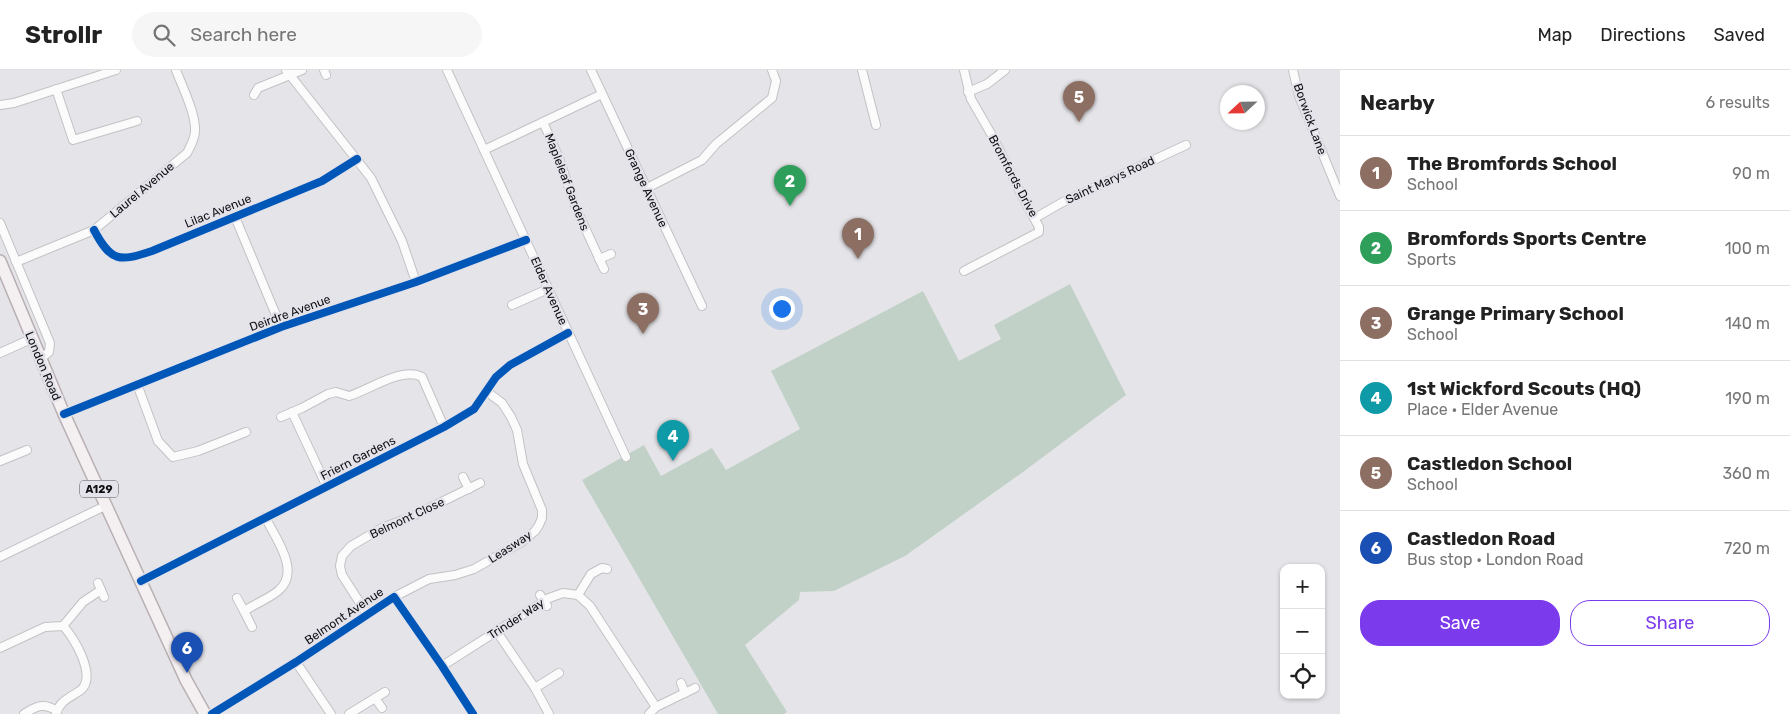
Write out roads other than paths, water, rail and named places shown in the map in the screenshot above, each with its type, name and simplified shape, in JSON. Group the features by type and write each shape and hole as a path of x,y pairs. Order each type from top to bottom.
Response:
{"main road":[{"name":"London Road","path":"0,261 31,339 64,414 186,680 205,714"}],"street":[{"path":"0,105 14,103 116,70"},
{"name":"Laurel Avenue","path":"16,262 94,230 187,153 193,142 196,129 176,70"},
{"path":"254,95 258,88 287,72 302,70"},
{"name":"Elder Avenue","path":"447,70 626,457"},
{"name":"Grange Avenue","path":"591,70 702,306"},
{"path":"646,188 702,160 716,144 772,98 776,82 772,70"},
{"path":"862,70 876,125"},
{"name":"Bromfords Drive","path":"964,70 968,92 1039,226 1039,232 964,271"},
{"path":"968,92 987,84 1005,70"},
{"name":"Borwick Lane","path":"1293,70 1299,96 1340,196"},
{"path":"287,72 370,178 402,241 416,282"},
{"path":"56,89 73,140 137,121"},
{"path":"484,150 602,94"},
{"name":"Mapleleaf Gardens","path":"543,122 559,158 574,206 604,269"},
{"name":"Saint Marys Road","path":"1035,218 1063,202 1186,146"},
{"name":"Lilac Avenue","path":"94,230 106,251 115,256 131,258 322,181 357,159"},
{"path":"235,217 281,327"},
{"path":"0,223 50,343 49,352 40,359"},
{"name":"Deirdre Avenue","path":"64,414 281,327 416,282 526,240"},
{"path":"599,259 611,254"},
{"path":"512,305 548,289"},
{"name":"Friern Gardens","path":"141,581 444,426 474,408 496,377 510,365 568,334"},
{"path":"0,353 31,339"},
{"path":"281,416 328,394 336,392 349,396 405,374 416,373 422,377 444,426"},
{"path":"137,384 158,441 173,456 198,451 246,432"},
{"name":"Leasway","path":"394,597 429,579 474,570 522,542 539,525 542,518 542,510 524,464 516,430 502,403 486,391"},
{"path":"292,412 327,486"},
{"path":"0,462 27,450"},
{"path":"463,477 469,489"},
{"name":"Belmont Close","path":"367,614 342,574 340,566 342,556 346,551 351,546 382,528 411,517 480,484"},
{"path":"0,557 107,505"},
{"path":"244,611 278,591 285,584 289,572 287,560 265,516"},
{"path":"607,569 602,568 591,574 578,595 590,606 601,621 656,707"},
{"path":"0,648 45,627 63,626 83,602 101,590"},
{"name":"Trinder Way","path":"442,666 548,598 563,593 578,595"},
{"name":"Belmont Avenue","path":"212,714 296,662 394,597 473,714"},
{"path":"236,598 252,627"},
{"path":"24,714 43,705 49,706 56,712 61,703 82,689 86,681 87,673 75,642 71,634 63,626"},
{"path":"497,632 535,688 549,714"},
{"path":"296,662 331,714"},
{"path":"535,688 559,673"},
{"path":"681,684 685,693"},
{"path":"649,714 656,707 695,688"},
{"path":"349,714 385,692"},
{"path":"375,698 382,708"}],"place":[{"name":"Castledon School","path":"1079,122"},
{"name":"Bromfords Sports Centre","path":"790,206"},
{"name":"The Bromfords School","path":"858,259"},
{"name":"Grange Primary School","path":"643,334"},
{"name":"1st Wickford Scouts (HQ)","path":"673,461"},
{"name":"Castledon Road","path":"187,673"}]}
